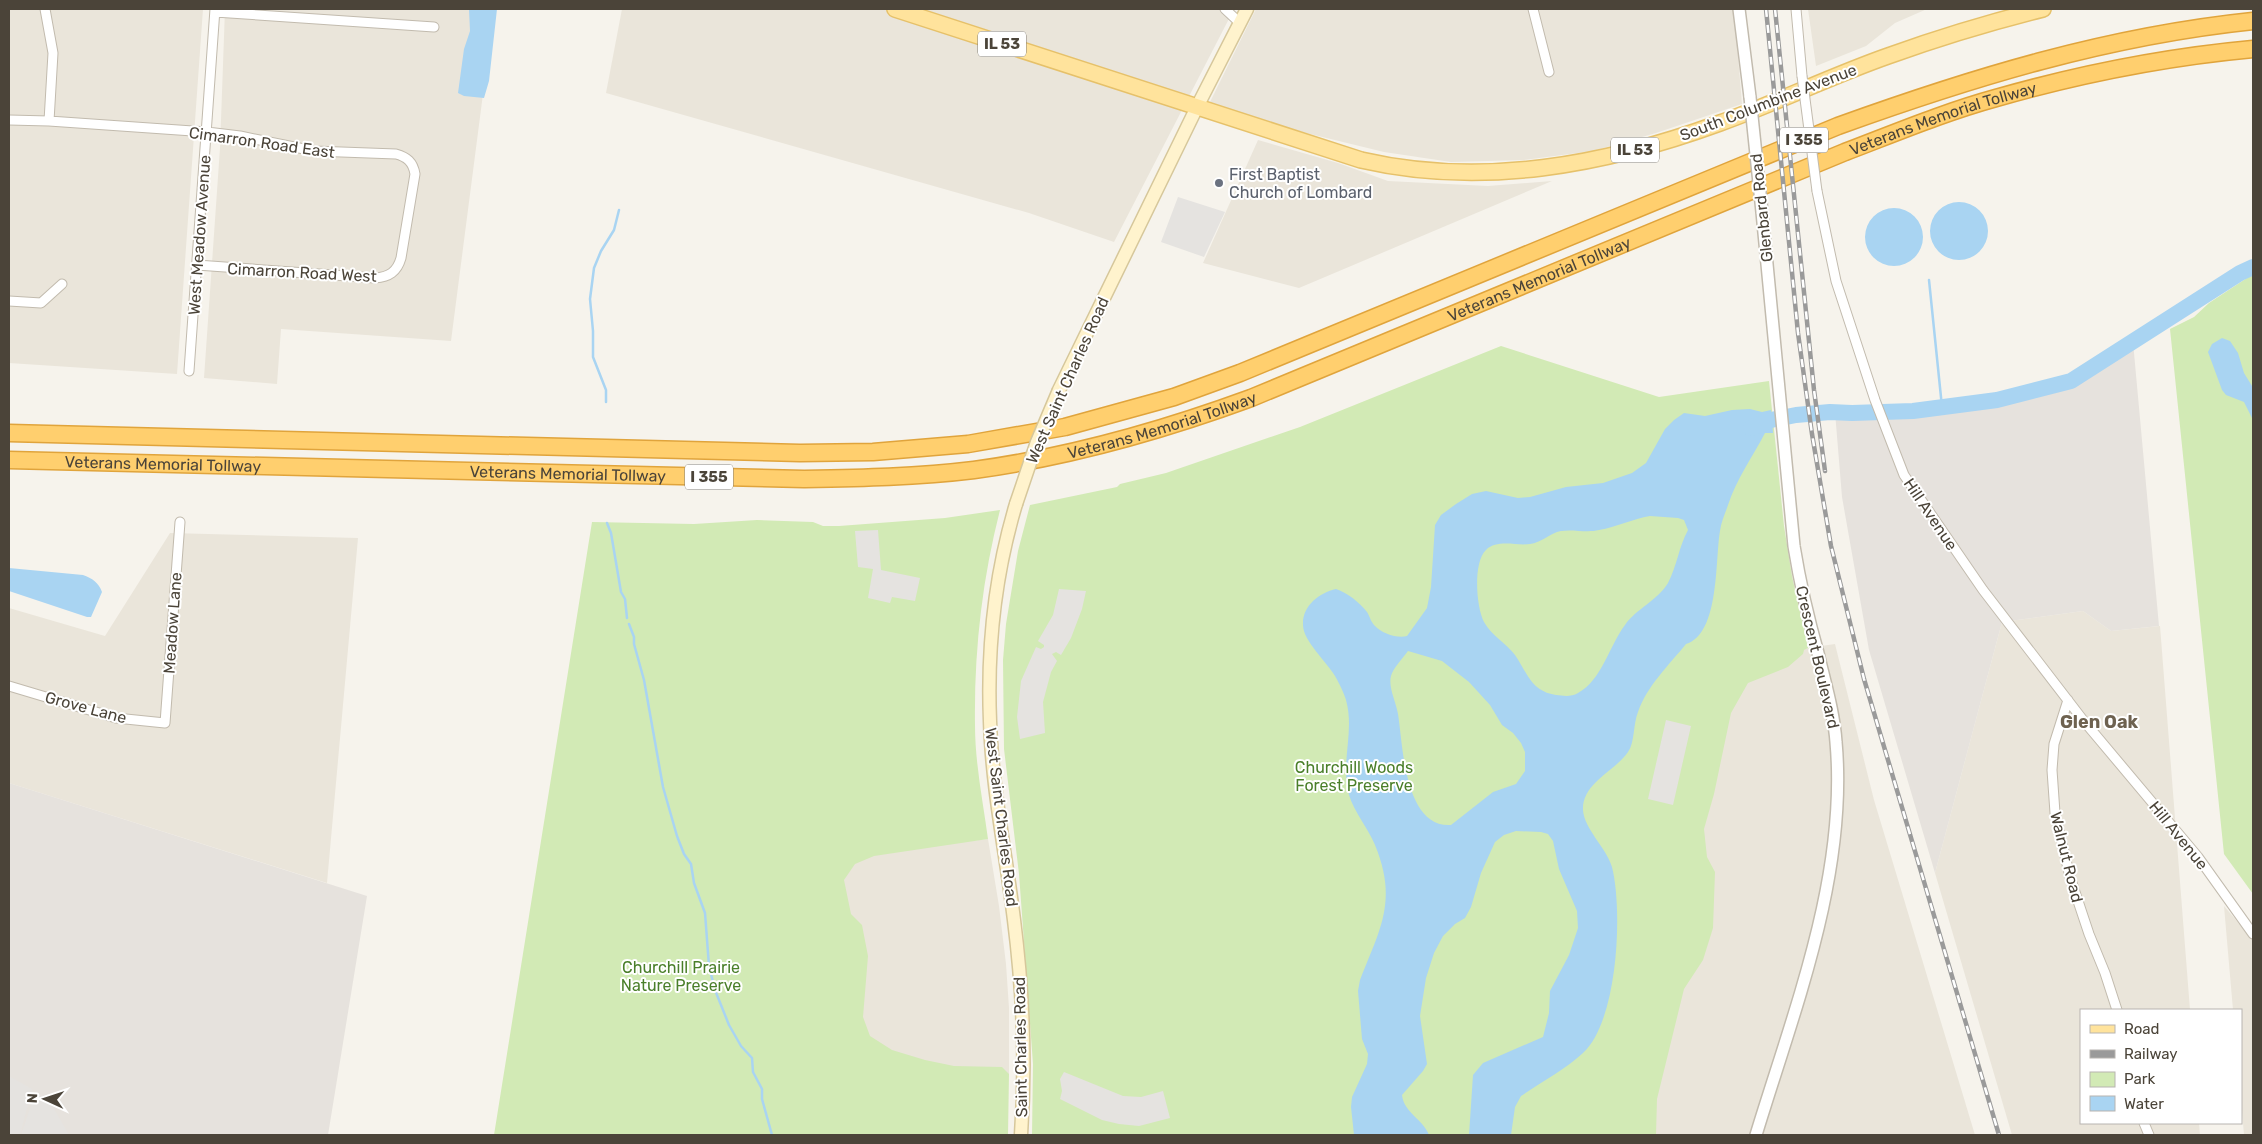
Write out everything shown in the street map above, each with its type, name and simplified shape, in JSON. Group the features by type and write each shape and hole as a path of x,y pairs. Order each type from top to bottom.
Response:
{"highway":[{"name":"Veterans Memorial Tollway","path":"9,433 800,453 873,452 968,444 1065,427 1174,397 1240,373 1838,126 1934,91 2007,69 2100,46 2253,21"},
{"name":"Veterans Memorial Tollway","path":"9,461 804,479 882,478 927,474 982,468 1056,456 1153,432 1252,398 1792,173 1942,116 1995,98 2108,70 2253,49"}],"main road":[{"name":"IL 53","path":"895,9 1197,107"},
{"name":"West Saint Charles Road","path":"1018,958 993,765 989,707 991,644 995,603 1003,558 1016,504 1034,450 1059,390 1247,9"},
{"name":"South Columbine Avenue","path":"1197,107 1338,153 1379,164 1453,172 1487,173 1531,170 1615,156 1682,136 1888,56 2043,9"},
{"name":"Saint Charles Road","path":"1018,958 1023,1055 1021,1135"}],"street":[{"path":"45,9 53,53 49,121"},
{"path":"1225,9 1240,23"},
{"path":"1533,9 1549,72"},
{"name":"Glenbard Road","path":"1740,9 1762,212 1780,408"},
{"name":"Hill Avenue","path":"1796,9 1802,76 1817,191 1836,281 1875,400 1904,475 1976,581 2068,700 2198,856 2253,934"},
{"path":"215,10 434,27"},
{"name":"West Meadow Avenue","path":"189,371 215,10"},
{"name":"Cimarron Road East","path":"9,120 207,132 240,136 314,151 402,155 411,162 415,174 410,202"},
{"name":"Cimarron Road West","path":"197,265 384,277 393,273 399,264 410,202"},
{"path":"9,301 41,303 62,284"},
{"name":"Crescent Boulevard","path":"1756,1135 1820,916 1832,858 1838,791 1834,719 1798,573 1780,408"},
{"name":"Meadow Lane","path":"165,723 180,522"},
{"name":"Grove Lane","path":"9,686 116,718 165,723"},
{"name":"Walnut Road","path":"2068,700 2054,751 2053,786 2056,813 2070,877 2105,973 2116,1009"}],"shaded area":[{"path":"9,9 203,9 177,374 9,363"},
{"path":"225,9 494,9 451,341 281,329 277,384 204,378 220,148"},
{"path":"622,9 1234,9 1114,242 1029,213 606,93"},
{"path":"1256,9 1734,9 1742,104 1656,133 1593,151 1524,160 1451,162 1384,152 1306,133 1209,104"},
{"path":"1808,9 1927,9 1895,23 1866,46 1816,66"},
{"path":"1258,140 1338,163 1388,181 1488,186 1552,181 1299,288 1203,263"},
{"path":"1178,197 1225,212 1204,257 1161,242"},
{"path":"2133,342 2159,626 2111,631 2083,611 2002,622 1935,873 1869,650 1842,497 1835,412 1913,411 1997,400 2071,381"},
{"path":"878,530 881,570 920,578 915,601 892,597 890,603 868,598 873,569 858,567 855,531"},
{"path":"170,533 358,538 327,883 9,783 9,608 105,636"},
{"path":"1059,589 1086,591 1082,609 1071,638 1061,655 1056,652 1052,654 1057,661 1051,672 1043,702 1045,733 1020,739 1017,717 1021,681 1036,647 1041,649 1044,647 1038,641 1053,615"},
{"path":"2083,611 2111,631 2160,626 2190,1009 2080,1009 2080,1124 2199,1124 2200,1135 2012,1135 1935,873 2002,622"},
{"path":"1835,644 1874,800 1975,1135 1646,1135 1688,878 1711,683 1808,648"},
{"path":"1666,720 1691,726 1673,805 1648,799"},
{"path":"9,783 367,896 328,1135 9,1135"},
{"path":"988,839 1006,964 1009,1008 1009,1074 925,1074 848,1050 829,857"},
{"path":"2224,906 2253,940 2253,1135 2244,1135 2242,1110 2242,1009 2233,1009"},
{"path":"1064,1072 1123,1096 1141,1097 1163,1091 1170,1118 1139,1126 1102,1120 1060,1099 1062,1091 1060,1079"},
{"path":"9,1076 32,1089 20,1135 9,1135"},
{"path":"36,1091 53,1107 69,1135 21,1135"}],"green space":[{"path":"2253,274 2253,894 2224,854 2170,329 2194,317 2209,303"},
{"name":"Churchill Woods Forest Preserve","path":"1501,346 1659,397 1769,381 1784,526 1792,576 1808,648 1788,667 1748,683 1731,713 1714,794 1704,829 1707,857 1715,872 1713,928 1703,960 1684,989 1657,1099 1656,1135 1032,1135 1033,1064 1019,874 1004,749 1003,660 1006,624 1018,551 1030,505 1117,487 1120,484 1166,473 1300,427"},
{"name":"Churchill Prairie Nature Preserve","path":"1000,510 988,563 980,616 976,670 976,754 988,839 874,856 855,864 844,880 851,914 862,925 868,956 863,1017 870,1036 892,1050 925,1060 954,1066 1002,1067 1009,1074 1008,1135 494,1135 592,522 694,524 757,520 813,522 823,526 839,526 945,518"}],"water":[{"path":"469,9 497,9 489,81 484,98 464,96 458,93 464,49 470,31"},
{"path":"1959,202 1970,204 1980,210 1986,220 1988,231 1986,242 1980,252 1970,258 1959,260 1948,258 1938,252 1932,242 1930,231 1932,220 1938,210 1948,204"},
{"path":"1888,208 1900,208 1915,216 1923,231 1923,243 1915,258 1900,266 1888,266 1873,258 1865,243 1865,231 1873,216"},
{"path":"2222,338 2230,341 2238,353 2244,373 2252,386 2253,420 2244,402 2226,395 2222,390 2208,352 2212,344"},
{"path":"1750,409 1762,412 1771,410 1773,433 1765,433 1735,486 1723,518 1718,543 1714,594 1705,626 1697,637 1686,644 1647,693 1638,712 1632,743 1628,752 1593,785 1584,801 1584,817 1612,867 1617,910 1615,964 1604,1017 1595,1038 1577,1059 1521,1096 1515,1107 1511,1135 1469,1135 1473,1075 1483,1063 1543,1037 1549,1013 1550,991 1569,955 1578,928 1577,911 1559,869 1553,841 1548,834 1516,831 1504,835 1495,842 1481,873 1471,907 1465,918 1455,924 1443,936 1434,953 1426,978 1420,1016 1427,1064 1402,1095 1406,1107 1423,1125 1429,1135 1354,1135 1351,1107 1352,1097 1367,1064 1368,1054 1362,1039 1358,991 1360,980 1380,930 1384,914 1386,899 1385,883 1382,865 1375,845 1354,808 1349,795 1346,771 1349,724 1346,700 1335,676 1307,638 1303,625 1305,612 1318,597 1336,589 1357,601 1381,631 1395,636 1407,636 1427,608 1431,587 1435,525 1441,515 1456,504 1472,494 1486,491 1518,498 1530,497 1566,487 1603,483 1632,473 1646,463 1665,429 1684,413 1705,416 1732,410","holes":["1650,516 1684,520 1688,530 1668,583 1659,594 1625,625 1599,671 1586,687 1575,694 1567,696 1541,690 1531,681 1515,655 1484,622 1479,606 1477,585 1479,564 1482,556 1486,550 1496,545 1530,544 1561,531 1594,531","1408,651 1442,661 1469,682 1490,705 1502,725 1513,733 1525,752 1525,771 1516,784 1493,792 1451,825 1435,822 1424,813 1415,799 1409,782 1398,714 1390,680 1394,670"]},
{"path":"9,568 83,575 95,581 102,592 91,617 87,617 9,591"}],"waterway":[{"path":"606,402 606,390 593,357 590,299 594,268 601,251 614,230 619,210"},
{"path":"1751,428 1771,420 1796,415 1830,412 1913,411 1997,400 2071,381 2240,273 2253,267"},
{"path":"1929,280 1942,407"},
{"path":"607,523 611,533 621,592 625,599 627,618"},
{"path":"629,624 644,680 663,787 677,836 684,854 691,864 694,883 705,913 709,966 715,990 729,1025 741,1046 752,1058 753,1072 762,1089 762,1099 772,1135"}],"railway":[{"path":"1766,9 1798,333 1812,434 1831,546 1864,679 1999,1135"},
{"path":"1775,9 1814,390 1825,471"}],"place":[{"name":"First Baptist Church of Lombard","path":"1219,183"}],"district":[{"name":"Glen Oak","path":"2099,722"}]}
